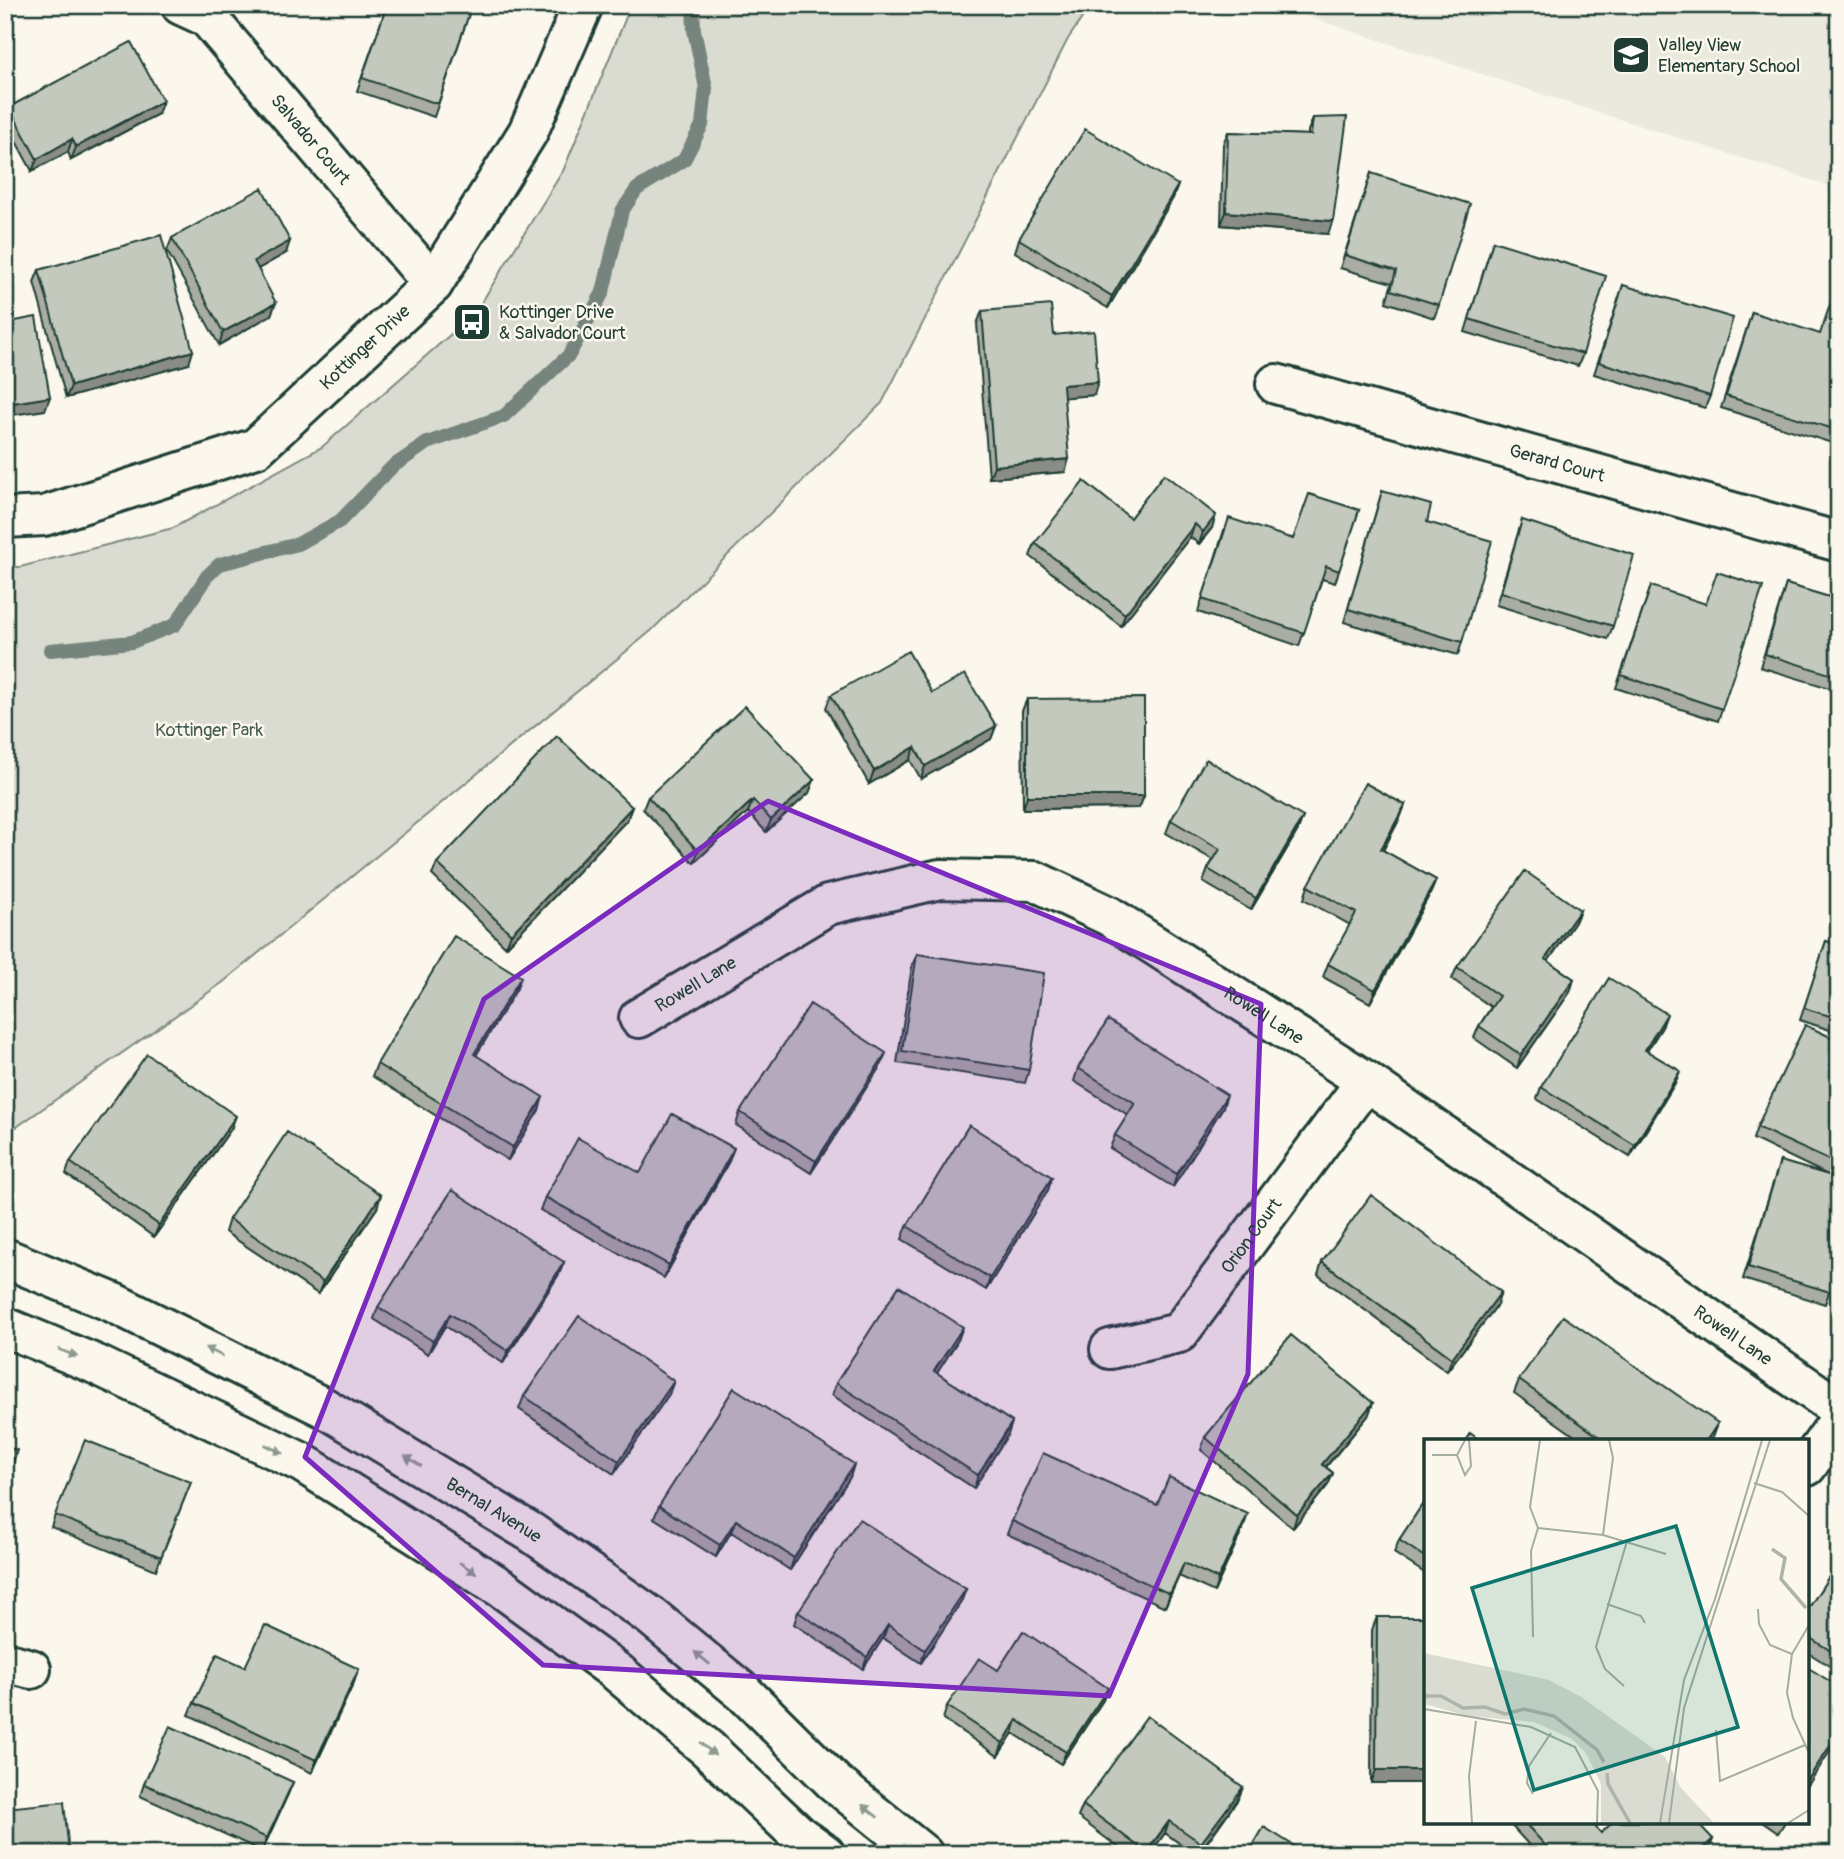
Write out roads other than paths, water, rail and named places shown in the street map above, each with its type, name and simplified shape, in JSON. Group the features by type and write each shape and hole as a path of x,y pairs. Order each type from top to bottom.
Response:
{"street":[{"name":"Salvador Court","path":"181,5 207,18 433,284"},
{"name":"Kottinger Drive","path":"5,519 44,516 256,448 433,284 528,132 583,5"},
{"name":"Gerard Court","path":"1276,384 1839,542"},
{"name":"Rowell Lane","path":"639,1018 828,905 940,879 1035,881 1109,916 1366,1081 1839,1409"},
{"name":"Orion Court","path":"1111,1349 1179,1333 1366,1081"},
{"name":"Bernal Avenue","path":"5,1258 114,1303 325,1408 532,1533 652,1618 744,1693 834,1782 923,1854"},
{"path":"5,1327 96,1364 301,1462 503,1589 617,1672 708,1749 799,1835 825,1854"},
{"path":"1809,1463 1839,1421"}],"waterway":[{"path":"50,650 132,642 175,625 207,576 220,564 298,544 340,521 392,467 427,443 504,416 569,355 603,292 622,211 637,189 684,160 702,125 706,88 694,30 693,5"}],"place":[{"name":"Valley View Elementary School","path":"1631,55"},
{"name":"Kottinger Drive & Salvador Court","path":"472,322"}],"park label":[{"name":"Kottinger Park","path":"209,730"}]}
